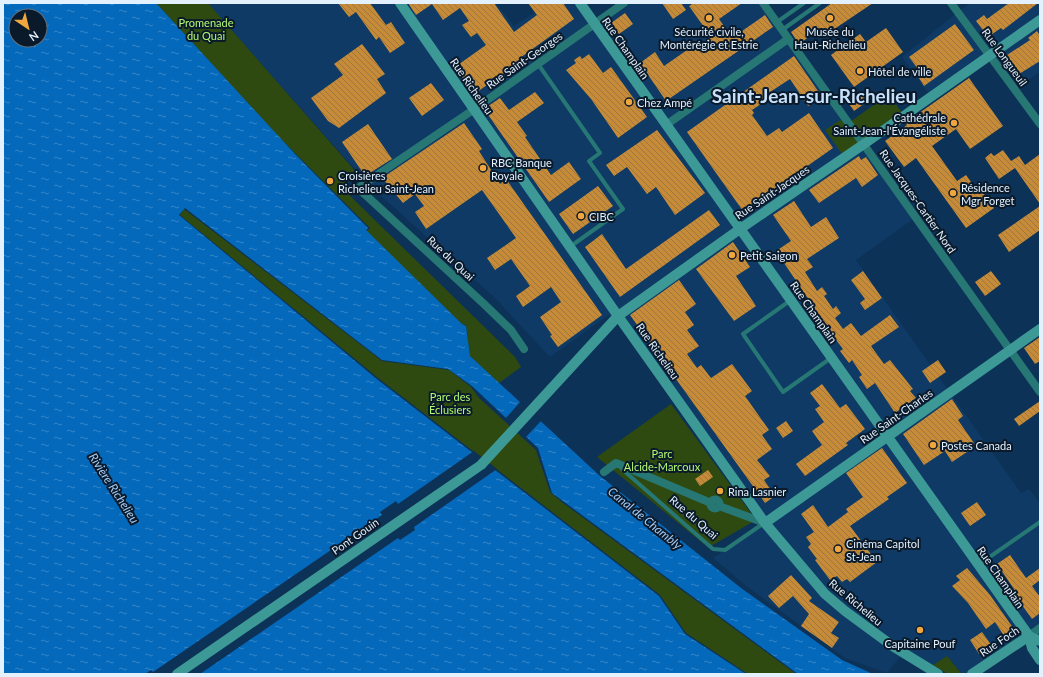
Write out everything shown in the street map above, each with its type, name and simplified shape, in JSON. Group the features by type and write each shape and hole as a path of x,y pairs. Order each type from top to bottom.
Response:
{"street":[{"name":"Rue Richelieu","path":"400,3 473,110 765,523 825,594 845,611 894,647 938,674"},
{"name":"Rue Champlain","path":"580,3 1029,636 1032,648 1040,660"},
{"name":"Rue Saint-Georges","path":"358,188 473,110 624,3"},
{"name":"Rue Jacques-Cartier Nord","path":"763,3 1040,392"},
{"name":"Rue Longueuil","path":"951,3 1040,124"},
{"name":"Rue Saint-Jacques","path":"537,406 618,316 1040,20"},
{"path":"666,125 788,39"},
{"name":"Rue du Quai","path":"358,188 484,304 510,330 524,349"},
{"name":"Rue Saint-Charles","path":"765,523 1040,329"},
{"name":"Pont Gouin","path":"177,674 481,465 537,406"},
{"path":"604,472 616,463 711,503 716,500 719,501 720,506 765,523"},
{"name":"Rue Foch","path":"972,674 1040,628"},
{"name":"Rue Champlain","path":"1029,636 1040,641"}],"lane":[{"path":"777,22 804,3"},
{"path":"782,30 820,3"},
{"path":"538,64 600,153 589,161 623,209 570,247"},
{"path":"791,300 743,334 784,392 832,358"},
{"name":"Rue du Quai","path":"616,463 713,549 725,550 765,523"},
{"path":"978,565 1040,522"}],"shaded area":[{"path":"207,3 496,3 514,26 549,3 580,3 595,24 624,3 763,3 864,141 929,94 902,57 958,12 970,3 1040,3 1040,75 1038,73 1015,90 990,54 864,144 916,217 856,260 1021,493 1029,489 1040,503 1040,523 1037,525 1040,529 1040,628 972,674 962,674 947,656 933,665 906,650 887,673 845,658 745,585 713,558 765,523 618,316 607,316 550,357 496,299 369,185"}],"green space":[{"name":"Promenade du Quai","path":"156,3 208,3 358,174 341,187 515,357 521,367 499,383 470,356 466,325 462,324 366,231 370,228 274,132"},
{"path":"889,94 902,113 864,141 850,122"},
{"path":"842,119 859,143 843,155 825,130"},
{"name":"Parc des Éclusiers","path":"184,209 382,361 449,370 471,387 479,398 536,450 550,492 796,674 748,674 686,633 660,595 378,378 180,215"},
{"name":"Parc Alcide-Marcoux","path":"671,404 756,520 713,545 704,544 597,457"},
{"path":"947,656 961,673 948,674 933,665"}],"water":[{"path":"3,3 156,3 295,154 368,228 366,230 462,324 466,326 470,356 600,476 741,588 842,660 873,674 798,674 552,493 538,448 472,386 448,369 382,360 185,208 179,215 378,380 659,596 685,634 746,674 3,674"}],"pier":[{"path":"521,401 542,420 525,438 505,419"},
{"path":"474,451 497,469 414,527 415,530 400,540 398,538 200,674 145,674 151,670 153,672 382,515 380,512 396,501 398,504"}],"building":[{"path":"338,3 370,3 386,25 391,22 405,43 390,53 379,37 376,40 356,12 349,17"},
{"path":"408,3 494,3 514,32 537,15 528,3 563,3 574,19 520,58 522,61 474,94 455,67 486,45 477,33 471,37 462,25 469,21 460,8 443,20 432,4 416,15"},
{"path":"662,3 681,3 686,10 673,19"},
{"path":"694,3 742,3 719,19 732,38 765,15 773,27 666,101 640,63 655,52 664,66 690,48 691,51 711,37 689,6"},
{"path":"832,3 873,3 824,36 820,29 799,44 791,32"},
{"path":"1009,3 1038,3 1003,30 1001,28 988,37 976,21 984,15 987,19"},
{"path":"625,13 633,24 619,34 611,23"},
{"path":"955,24 974,50 924,86 917,75 921,73 909,57"},
{"name":"Hôtel de ville","path":"886,28 903,52 854,87 831,55 860,34 866,42"},
{"path":"1037,31 1040,36 1040,61 1019,74 1007,55 1030,40 1028,38"},
{"path":"362,44 385,74 377,79 386,93 339,128 328,121 311,98 343,75 334,64"},
{"path":"589,54 603,73 611,67 647,117 618,138 591,99 566,70 576,63 574,60 580,56 582,59"},
{"path":"794,56 822,97 808,106 790,79 767,94 770,98 752,110 754,113 752,115 767,136 779,128 782,132 809,113 833,148 743,211 687,132"},
{"name":"Cathédrale Saint-Jean-l'Évangéliste","path":"969,78 1003,126 970,149 956,129 932,146 957,181 966,175 976,189 979,187 994,208 966,228 916,158 904,167 885,141 907,125 905,123"},
{"path":"431,83 444,100 422,116 409,98"},
{"path":"861,91 868,101 854,111 847,101"},
{"path":"535,92 544,103 517,122 527,136 525,137 551,175 569,162 581,179 549,202 484,109 500,98 509,110"},
{"path":"464,123 482,149 479,151 500,184 506,179 602,315 558,347 550,336 552,335 540,317 561,302 551,287 523,307 516,296 530,286 511,259 495,270 487,258 516,238 482,190 426,229 415,212 424,206 415,194 403,203 382,178"},
{"path":"368,124 392,159 365,176 342,142"},
{"path":"657,130 705,193 675,215 656,187 647,194 627,167 614,176 606,165"},
{"path":"1003,150 1011,161 1019,156 1025,165 1040,154 1040,204 1015,168 999,179 985,158 991,153 994,156"},
{"path":"859,156 861,160 866,157 878,175 862,187 856,178 819,203 809,190"},
{"path":"598,186 613,206 573,234 559,214"},
{"path":"794,201 811,227 826,217 839,238 807,259 813,267 805,272 817,291 822,287 827,294 824,296 833,309 836,306 841,313 835,318 843,329 851,323 861,336 890,315 899,327 871,346 884,364 890,360 913,389 910,391 916,398 895,413 875,383 867,389 859,377 862,375 852,360 849,363 840,351 843,349 820,319 821,318 776,251 791,241 773,215"},
{"path":"1040,206 1040,230 1009,252 998,235"},
{"path":"709,210 720,225 620,297 585,247 602,234 626,269"},
{"path":"733,242 750,267 736,276 756,306 734,321 696,269"},
{"path":"863,271 882,298 865,310 860,303 865,299 851,280"},
{"path":"991,271 1001,284 985,296 975,282"},
{"path":"679,280 696,304 685,312 694,325 687,330 699,346 687,354 697,368 701,365 711,378 732,364 752,391 745,396 769,430 762,435 772,449 757,460 770,476 764,480 775,496 765,503 630,315"},
{"path":"1040,337 1040,361 1035,364 1024,348"},
{"path":"938,360 946,372 930,383 922,371"},
{"path":"822,384 840,408 846,404 865,429 846,443 848,445 805,476 796,464 822,445 812,431 824,422 815,409 820,406 810,393"},
{"path":"952,399 963,416 958,420 976,446 952,462 945,451 924,465 903,434"},
{"path":"1040,401 1040,411 1019,426 1014,419"},
{"path":"786,421 793,431 783,438 776,428"},
{"path":"882,448 907,483 887,497 889,499 850,526 877,562 850,582 847,579 842,582 837,576 830,580 815,560 817,559 808,547 811,544 806,537 814,532 801,514 813,505 828,527 848,512 846,509 863,497 846,473"},
{"path":"708,470 713,477 700,486 695,479"},
{"path":"977,502 986,515 970,526 961,513"},
{"path":"1010,555 1026,578 1040,568 1040,580 1032,586 1040,597 1040,613 1032,619 1014,594 1016,592 997,564"},
{"path":"967,568 990,595 1016,632 1006,639 995,622 986,629 968,603 952,586 960,580 956,576"},
{"path":"791,575 812,598 809,601 839,622 831,633 839,638 832,648 801,626 809,614 793,596 779,608 768,596"},
{"path":"982,632 992,646 979,654 970,640"}],"place":[{"name":"Sécurité civile, Montérégie et Estrie","path":"709,18"},
{"name":"Musée du Haut-Richelieu","path":"830,18"},
{"name":"Hôtel de ville","path":"860,71"},
{"name":"Chez Ampé","path":"629,102"},
{"name":"Cathédrale Saint-Jean-l'Évangéliste","path":"954,123"},
{"name":"RBC Banque Royale","path":"483,168"},
{"name":"Croisières Richelieu Saint-Jean","path":"330,181"},
{"name":"Résidence Mgr Forget","path":"953,193"},
{"name":"CIBC","path":"581,216"},
{"name":"Petit Saigon","path":"732,255"},
{"name":"Postes Canada","path":"933,445"},
{"name":"Rina Lasnier","path":"720,491"},
{"name":"Cinéma Capitol St-Jean","path":"838,549"},
{"name":"Capitaine Pouf","path":"920,630"}],"district":[{"name":"Saint-Jean-sur-Richelieu","path":"814,95"}],"water label":[{"name":"Rivière Richelieu","path":"114,488"},
{"name":"Canal de Chambly","path":"645,518"}]}
